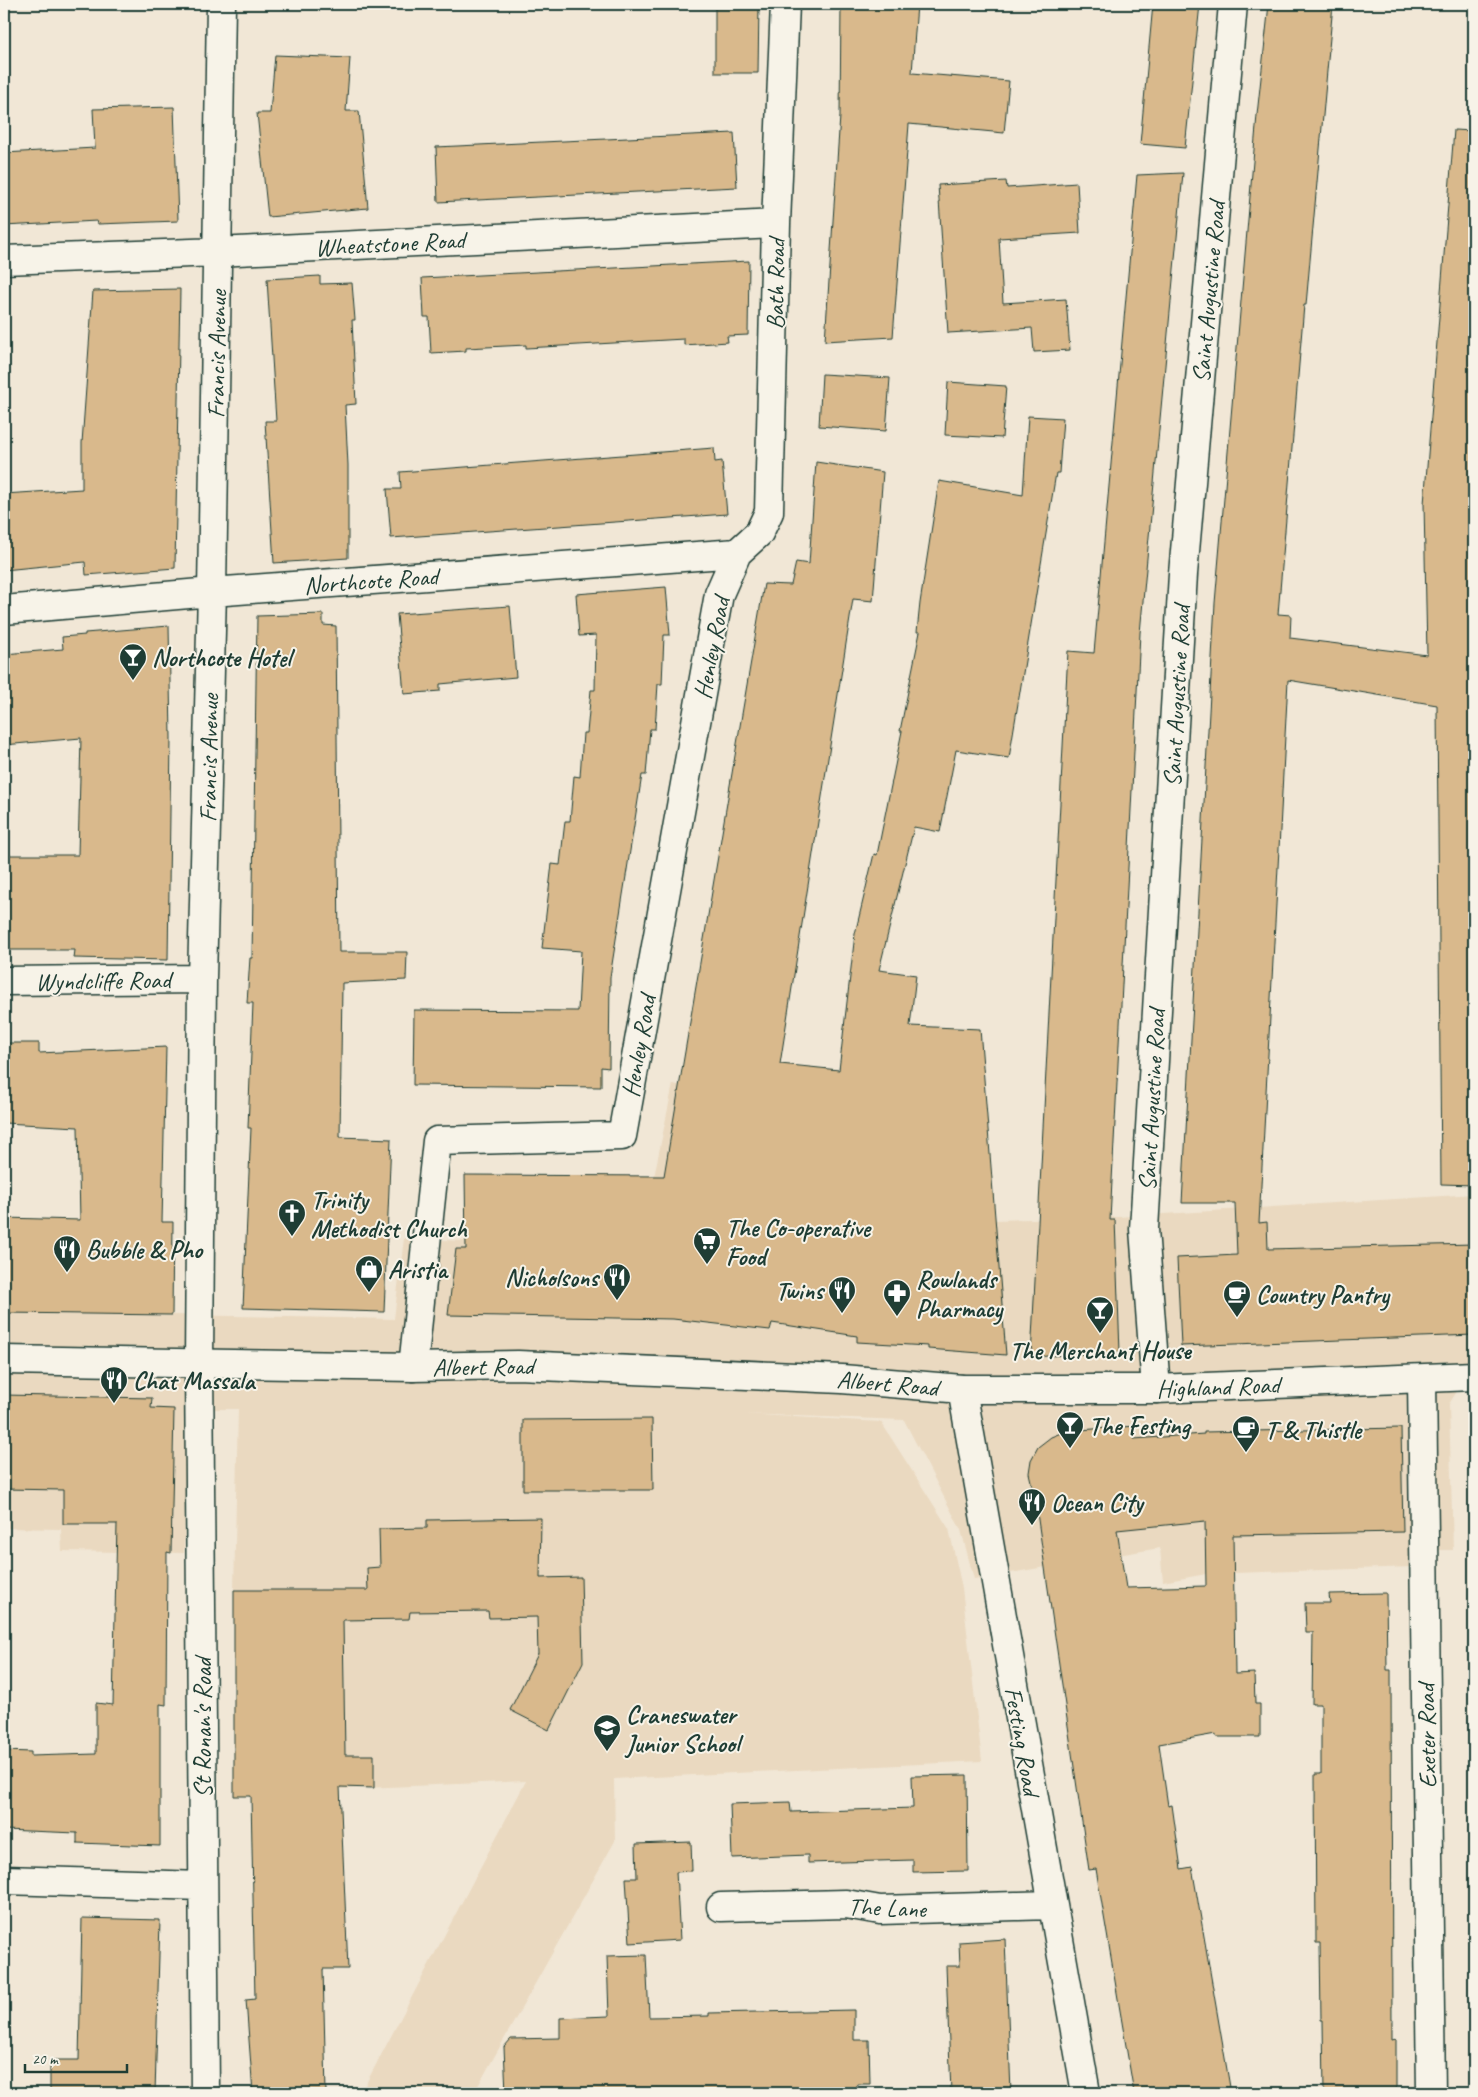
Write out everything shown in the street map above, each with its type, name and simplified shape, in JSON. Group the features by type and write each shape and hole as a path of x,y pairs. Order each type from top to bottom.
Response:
{"street":[{"name":"Francis Avenue","path":"199,1363 202,979 212,592 221,4"},
{"name":"Bath Road","path":"738,553 758,533 770,512 776,224 785,4"},
{"name":"Saint Augustine Road","path":"1156,1389 1144,1219 1183,574 1233,4"},
{"name":"Wheatstone Road","path":"4,260 218,252 776,224"},
{"name":"Northcote Road","path":"4,610 212,592 738,553"},
{"name":"Henley Road","path":"413,1367 438,1141 622,1136 719,594 738,553"},
{"name":"Wyndcliffe Road","path":"4,981 202,979"},
{"name":"Albert Road","path":"4,1360 413,1367 518,1365 736,1373 842,1379 962,1389"},
{"name":"St Ronan's Road","path":"199,1363 205,2093"},
{"name":"Highland Road","path":"962,1389 1156,1389 1474,1376"},
{"name":"Exeter Road","path":"1422,1379 1430,2093"},
{"name":"Festing Road","path":"962,1389 1086,2093"},
{"path":"4,1880 203,1886"},
{"name":"The Lane","path":"721,1907 846,1904 880,1910 1052,1905"}],"shaded area":[{"path":"673,1084 810,1110 951,1221 1117,1217 1474,1194 1474,1364 1449,1404 1453,1550 1412,1550 1413,1567 1206,1574 1163,1582 1160,1548 974,1579 961,1530 904,1420 744,1414 881,1422 949,1529 962,1588 982,1761 614,1779 615,1841 474,2093 361,2093 526,1781 295,1791 294,1796 234,1796 234,1590 238,1409 187,1409 184,1553 62,1551 61,1529 4,1528 4,1218 173,1222 172,1315 394,1319 404,1238 639,1250"}],"building":[{"path":"715,4 759,4 758,73 715,73"},
{"path":"841,4 917,4 912,73 1009,81 1004,133 909,124 893,337 825,341 840,116"},
{"path":"1153,4 1200,4 1185,148 1140,144"},
{"path":"1269,4 1333,4 1306,305 1304,305 1278,614 1291,615 1290,638 1427,655 1424,504 1454,130 1474,131 1474,1185 1441,1184 1437,705 1288,680 1259,1223 1267,1222 1268,1249 1474,1244 1474,1335 1181,1346 1177,1258 1237,1255 1235,1203 1182,1203 1215,603 1257,115"},
{"path":"275,55 350,58 346,111 359,111 368,208 268,217 257,113 270,113"},
{"path":"174,107 178,221 98,224 97,221 4,226 4,153 95,148 93,109"},
{"path":"734,133 737,187 438,202 436,147"},
{"path":"1183,173 1140,633 1110,1220 1115,1220 1120,1352 1031,1357 1068,651 1094,653 1137,175"},
{"path":"1006,181 1007,188 1077,183 1080,233 999,238 1003,303 1066,299 1070,350 1034,352 1032,328 948,333 938,185"},
{"path":"749,261 748,335 727,336 728,342 684,345 684,339 526,348 526,345 466,348 466,351 431,353 429,317 424,317 422,278"},
{"path":"320,276 320,284 352,283 355,320 352,320 356,404 345,405 348,465 348,558 274,563 265,421 276,421 267,279"},
{"path":"180,289 175,568 86,575 85,562 4,570 4,494 82,489 82,443 93,291"},
{"path":"822,374 890,378 886,431 819,426"},
{"path":"948,382 1006,386 1002,438 945,435"},
{"path":"1028,416 1063,418 1059,473 1056,473 1009,758 956,750 940,832 914,827 879,970 916,975 910,1026 980,1029 1006,1355 928,1349 928,1346 857,1342 857,1336 772,1323 770,1330 673,1319 448,1315 456,1249 466,1249 465,1175 664,1176 764,584 791,585 796,562 809,564 816,462 883,472 873,601 853,599 780,1064 839,1070 855,934 874,854 877,855 902,731 900,731 920,632 917,632 920,603 939,481 1023,495"},
{"path":"714,448 715,462 722,461 727,514 391,538 387,489 401,489 400,472"},
{"path":"666,587 670,635 664,635 662,684 658,684 655,729 650,729 646,775 642,775 610,977 609,1068 601,1067 601,1087 413,1085 414,1010 578,1011 581,951 542,948 552,864 560,865 565,821 570,821 574,776 580,777 583,733 587,733 591,690 595,690 596,635 579,636 576,594"},
{"path":"510,606 516,677 440,684 440,691 404,694 397,614"},
{"path":"323,614 323,625 336,626 339,952 407,952 406,980 342,983 340,1137 391,1139 384,1312 243,1308 251,1128 248,1128 253,1003 247,1003 250,958 252,958 257,616"},
{"path":"169,626 171,738 168,960 74,958 75,950 4,950 4,855 78,855 81,738 4,745 4,654 63,649 62,637 85,635 85,633"},
{"path":"4,1043 39,1043 39,1053 166,1047 162,1222 173,1222 172,1315 4,1313 4,1218 80,1220 78,1127 4,1123"},
{"path":"4,1395 152,1398 151,1408 174,1409 171,1553 167,1552 166,1705 160,1704 160,1846 77,1843 77,1833 4,1830 4,1751 31,1752 31,1756 96,1754 96,1703 113,1705 117,1524 63,1524 63,1490 4,1489"},
{"path":"652,1419 653,1490 523,1490 523,1420"},
{"path":"1135,1426 1134,1439 1204,1434 1204,1432 1401,1428 1403,1532 1233,1535 1235,1674 1254,1673 1255,1704 1260,1704 1260,1737 1216,1737 1216,1734 1159,1744 1168,1806 1172,1805 1181,1869 1192,1867 1231,2093 1134,2093 1096,1869 1089,1870 1035,1499 1029,1473 1031,1460 1038,1447 1051,1437 1066,1431","holes":["1205,1521 1206,1586 1126,1588 1117,1530"]},
{"path":"541,1518 540,1578 581,1577 583,1662 549,1730 510,1710 538,1654 537,1617 489,1618 488,1611 410,1612 409,1619 343,1620 345,1755 374,1755 374,1788 340,1787 348,1969 323,1969 326,2093 253,2093 246,2000 255,1999 251,1796 234,1796 234,1590 368,1590 367,1568 380,1567 379,1529 427,1528 427,1520"},
{"path":"1386,1593 1387,1670 1391,1670 1392,2040 1396,2039 1396,2090 1365,2091 1365,2093 1324,2093 1320,1943 1316,1943 1315,1774 1321,1774 1321,1704 1312,1704 1313,1632 1306,1632 1305,1603 1330,1603 1329,1594"},
{"path":"967,1775 968,1871 913,1872 913,1860 808,1863 808,1855 732,1858 730,1804 790,1802 791,1812 913,1808 912,1776"},
{"path":"691,1842 692,1871 676,1872 680,1940 630,1943 626,1878 637,1878 636,1844"},
{"path":"82,1918 160,1920 155,2093 50,2093 50,2060 79,2060"},
{"path":"1005,1939 1011,2093 951,2093 946,1966 960,1966 959,1942"},
{"path":"646,1955 649,2017 709,2016 709,2013 854,2010 854,2040 869,2040 870,2084 857,2084 857,2093 506,2093 504,2047 511,2039 560,2038 560,2018 609,2016 607,1956"}],"place":[{"name":"Northcote Hotel","path":"133,681"},
{"name":"Trinity Methodist Church","path":"292,1237"},
{"name":"The Co-operative Food","path":"707,1265"},
{"name":"Bubble & Pho","path":"67,1273"},
{"name":"Aristia","path":"369,1293"},
{"name":"Nicholsons","path":"617,1301"},
{"name":"Twins","path":"842,1314"},
{"name":"Rowlands Pharmacy","path":"897,1317"},
{"name":"Country Pantry","path":"1237,1318"},
{"name":"The Merchant House","path":"1100,1334"},
{"name":"Chat Massala","path":"114,1404"},
{"name":"The Festing","path":"1070,1449"},
{"name":"T & Thistle","path":"1246,1453"},
{"name":"Ocean City","path":"1032,1526"},
{"name":"Craneswater Junior School","path":"607,1752"}]}
